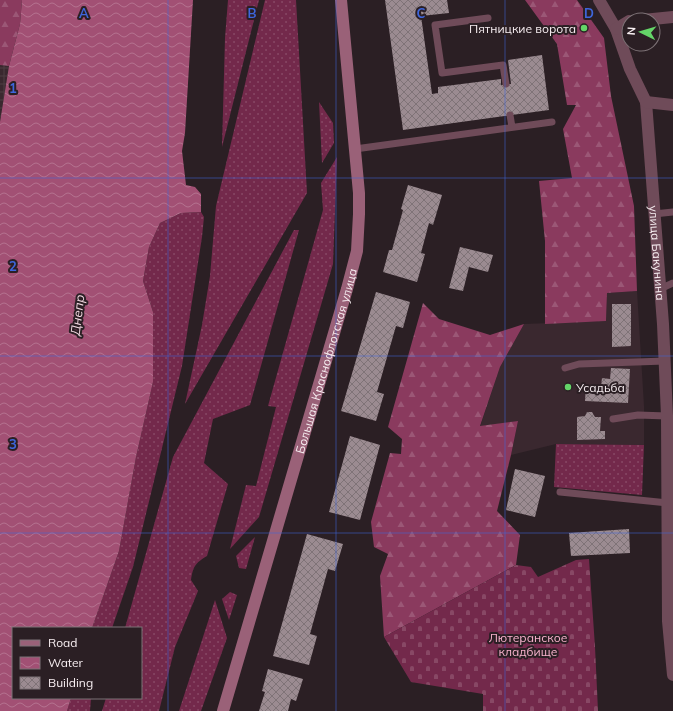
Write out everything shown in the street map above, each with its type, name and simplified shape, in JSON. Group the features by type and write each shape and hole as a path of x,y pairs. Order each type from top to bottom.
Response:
{"main road":[{"name":"Большая Краснофлотская улица","path":"223,711 347,288 356,251 359,193 341,0"}],"street":[{"name":"улица Бакунина","path":"599,0 616,29 630,70 646,102 665,361 667,416 668,621 673,675"},
{"path":"661,19 673,18"},
{"path":"616,29 621,26"},
{"path":"646,102 673,105"}],"lane":[{"path":"488,18 435,25 442,73 504,65 506,84"},
{"path":"510,115 512,127"},
{"path":"355,149 552,122"},
{"path":"654,214 673,212"},
{"path":"660,289 673,283"},
{"path":"565,368 580,364 665,361"},
{"path":"613,419 638,415 667,416"},
{"path":"560,492 668,504"}],"shaded area":[{"path":"0,65 9,66 0,122"},
{"name":"Усадьба","path":"637,291 644,406 644,445 556,444 511,455 518,421 480,427 500,367 524,324 606,321 607,293"}],"green space":[{"path":"0,0 22,0 20,24 9,66 0,65"},
{"path":"228,0 259,0 222,147 225,38"},
{"path":"265,0 296,0 307,193 185,404 202,325 210,276 216,206"},
{"path":"525,0 577,0 604,38 611,96 634,206 637,291 607,293 606,321 545,324 545,241 539,181 572,178 563,129 576,105 567,105 557,44"},
{"path":"319,102 333,123 334,143 322,163"},
{"path":"337,157 333,264 259,517 230,549 246,485 256,486 276,407 268,406 323,210 321,183"},
{"path":"201,212 204,217 182,366 133,567 112,627 92,627 119,551 136,457 153,382 153,312 143,281 149,247 160,223 181,213"},
{"path":"294,230 299,230 250,405 213,419 204,463 228,484 207,556 197,563 193,572 191,580 198,591 175,647 159,711 102,711 106,699 142,699 142,627 125,627 173,457"},
{"path":"423,303 439,319 490,335 524,324 500,367 480,426 518,421 497,511 520,535 516,565 384,637 380,576 388,554 374,547 371,522 390,453 401,454 402,439 388,427"},
{"path":"556,444 644,445 642,495 554,487"},
{"path":"255,537 246,569 239,568 236,556"},
{"name":"Лютеранское кладбище","path":"589,559 598,711 483,711 483,694 411,682 384,637 516,565 531,567 538,577 576,560"},
{"path":"230,592 237,595 229,620 222,599"},
{"path":"215,600 227,638 201,711 179,711"},
{"path":"71,699 91,699 90,711 67,711"}],"water":[{"name":"Днепр","path":"22,0 193,0 185,133 182,151 186,185 195,187 201,194 201,212 181,213 160,223 149,247 143,281 153,312 153,382 136,457 119,551 92,627 12,627 12,699 71,699 67,711 0,711 0,122 9,66 20,24"}],"building":[{"path":"385,0 447,0 449,13 421,16 432,94 438,93 438,87 501,79 501,85 511,84 508,60 542,55 549,110 403,130"},
{"path":"408,185 442,195 433,225 429,223 421,253 425,254 417,282 383,272 389,250 392,250"},
{"path":"460,247 493,255 488,272 469,267 463,291 449,288"},
{"path":"376,292 410,302 403,328 396,326 377,392 384,394 376,421 341,411"},
{"path":"612,304 631,304 631,346 612,347"},
{"path":"611,368 630,369 628,403 585,401 586,386 601,387 602,378 610,379"},
{"path":"587,412 592,412 595,417 601,417 600,431 605,431 605,439 577,440 577,417 585,416"},
{"path":"350,436 380,445 360,520 329,512"},
{"path":"515,469 545,476 535,517 506,510"},
{"path":"629,529 630,553 571,556 569,533"},
{"path":"307,534 343,544 335,571 328,569 310,634 317,636 309,665 273,656"},
{"path":"268,669 303,679 296,701 291,699 288,711 259,711 265,692 262,691"}],"place":[{"name":"Пятницкие ворота","path":"584,28"},
{"name":"Усадьба","path":"568,387"}]}
